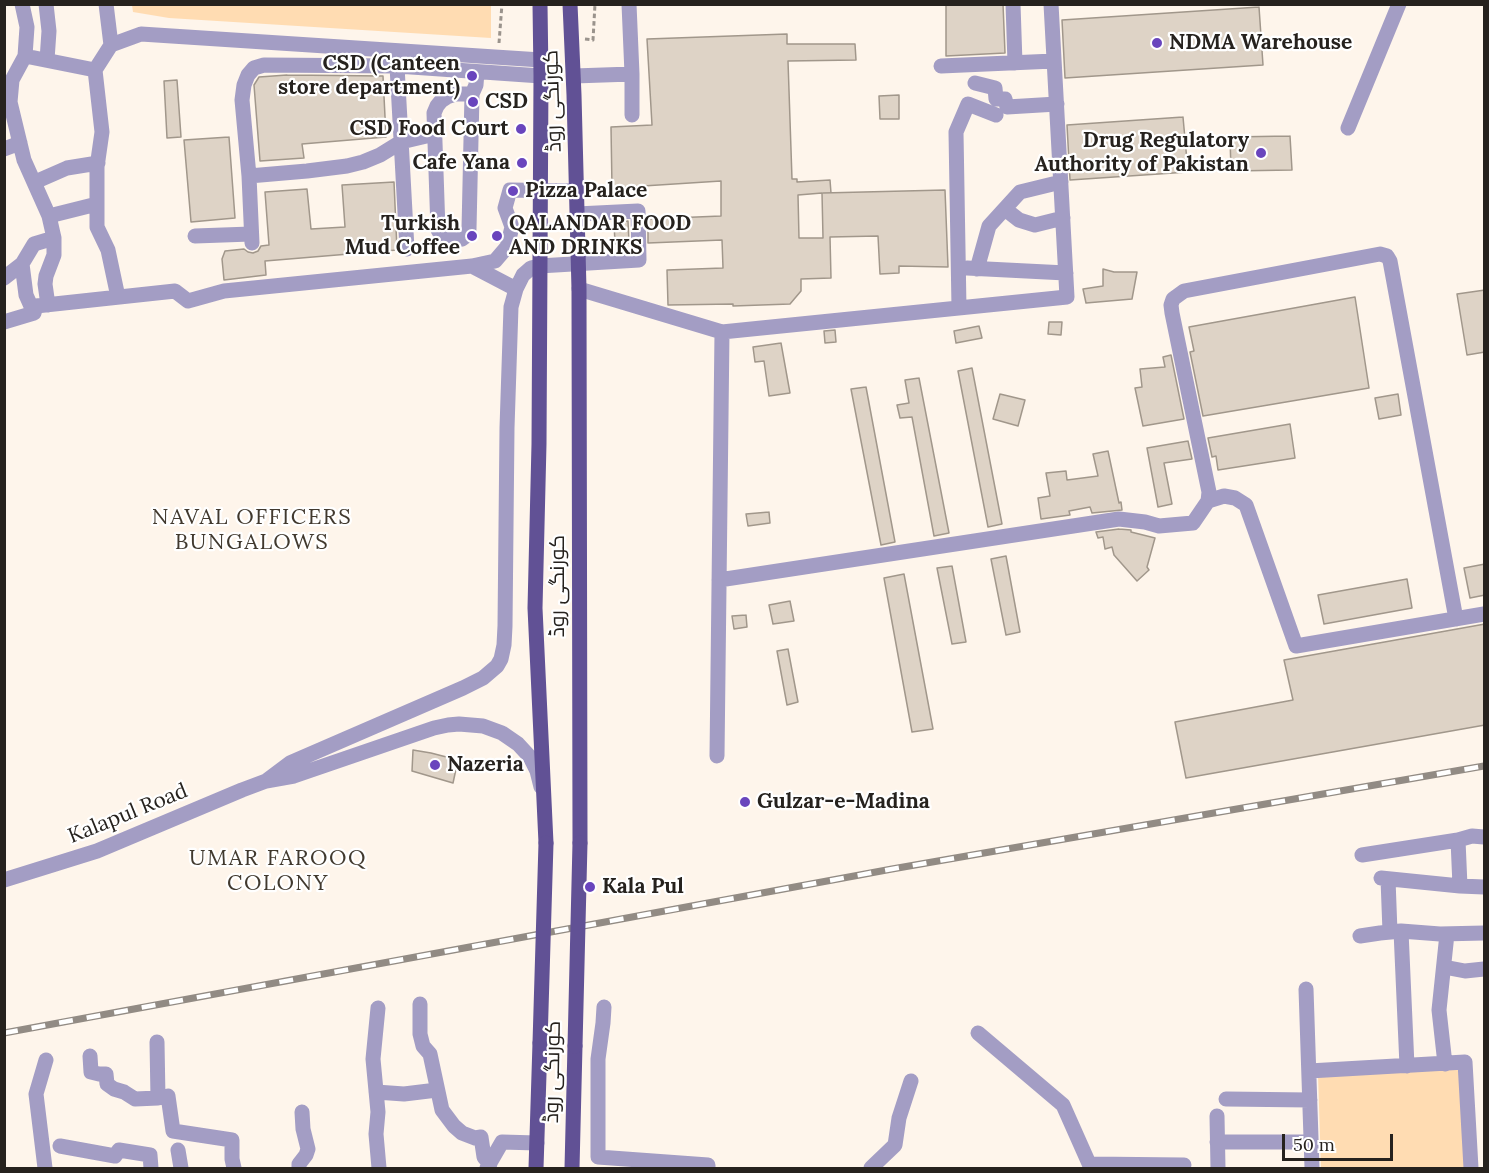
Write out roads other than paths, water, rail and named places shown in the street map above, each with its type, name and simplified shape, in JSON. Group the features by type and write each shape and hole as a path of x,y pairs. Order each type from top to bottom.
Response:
{"main road":[{"name":"کورنگی روڈ","path":"536,1168 546,843 535,608 539,444 542,76 540,4"},
{"name":"کورنگی روڈ","path":"570,4 579,289 580,843 572,1168"}],"street":[{"path":"22,4 27,27 25,56 8,81 10,102 24,160 49,216 54,238 54,255 45,284 48,305"},
{"path":"46,4 49,31 47,60"},
{"path":"106,4 111,45"},
{"path":"629,4 632,115"},
{"path":"1013,4 1015,63"},
{"path":"579,289 722,332 1067,297 1051,4"},
{"path":"1348,128 1399,4"},
{"path":"118,297 108,250 97,227 101,122 95,70 111,45 141,34 541,60"},
{"path":"25,56 95,70"},
{"path":"941,66 1054,61"},
{"path":"195,236 251,238 249,176 242,100 244,85 254,68 264,65 397,66 542,76"},
{"path":"397,66 407,249"},
{"path":"472,94 456,94 441,101 434,113 438,230 441,235 455,240 462,239 469,230 472,94 476,85 477,72"},
{"path":"573,76 632,75"},
{"path":"975,83 995,88 996,99 1005,99 1007,107 1057,104"},
{"path":"958,308 956,132 968,104 996,115"},
{"path":"249,176 355,164 380,155 401,142 435,134"},
{"path":"4,149 20,143"},
{"path":"35,182 67,168 98,163"},
{"path":"977,268 989,226 1020,192 1061,182"},
{"path":"34,314 36,306 175,291 188,301 224,291 472,266 495,261 507,247 512,226 505,208 510,190 577,191"},
{"path":"49,216 97,204"},
{"path":"1005,209 1019,220 1035,225 1063,218"},
{"path":"266,781 290,763 483,678 493,671 501,659 506,601 507,428 511,307 516,289 531,268 539,266 639,260 638,211 577,214"},
{"path":"4,278 22,264 34,244 54,238"},
{"path":"719,580 1119,519 1159,526 1193,523 1208,501 1209,492 1172,313 1173,299 1184,291 1380,254 1387,256 1390,261 1456,619"},
{"path":"22,264 26,295 34,314"},
{"path":"472,266 516,289"},
{"path":"958,268 1066,273"},
{"path":"4,322 34,314"},
{"path":"717,756 722,332"},
{"path":"1208,501 1224,496 1235,498 1246,505 1296,646 1485,614"},
{"path":"266,781 294,776 434,728 459,724 483,726 502,733 518,744 530,757 537,771 545,802"},
{"name":"Kalapul Road","path":"4,880 97,851 266,781"},
{"path":"1362,855 1472,836 1485,837"},
{"path":"1458,840 1460,886"},
{"path":"1407,1066 1396,932 1384,878 1485,887"},
{"path":"1360,936 1396,932 1485,933"},
{"path":"1445,1064 1439,1010 1447,934"},
{"path":"1444,967 1465,971 1485,969"},
{"path":"1306,989 1312,1168"},
{"path":"420,1004 420,1034 423,1046 430,1054 442,1110 462,1133 475,1138 481,1137 484,1157 489,1166"},
{"path":"604,1007 598,1059 597,1163 708,1165 708,1168"},
{"path":"378,1008 373,1059 378,1112 375,1134 379,1168"},
{"path":"978,1033 1063,1105 1090,1166 1184,1165"},
{"path":"157,1042 158,1098"},
{"path":"90,1056 92,1072 106,1074 107,1084 135,1099 168,1096 173,1131 232,1140 234,1168"},
{"path":"45,1168 36,1094 46,1060"},
{"path":"1309,1071 1465,1062 1471,1168"},
{"path":"871,1168 895,1145 899,1118 911,1082"},
{"path":"376,1092 404,1094 437,1090"},
{"path":"1226,1099 1310,1100"},
{"path":"299,1168 308,1149 302,1112"},
{"path":"1217,1116 1218,1168"},
{"path":"489,1166 502,1142 537,1143"},
{"path":"1217,1142 1311,1142"},
{"path":"60,1146 115,1156 119,1150 150,1155 151,1168"},
{"path":"178,1150 181,1168"}],"railway":[{"path":"4,1033 892,869 1484,766"}],"place":[{"name":"NDMA Warehouse","path":"1157,43"},
{"name":"CSD (Canteen store department)","path":"472,76"},
{"name":"CSD","path":"473,102"},
{"name":"CSD Food Court","path":"521,129"},
{"name":"Drug Regulatory Authority of Pakistan","path":"1261,153"},
{"name":"Cafe Yana","path":"522,163"},
{"name":"Pizza Palace","path":"513,191"},
{"name":"Turkish Mud Coffee","path":"472,236"},
{"name":"QALANDAR FOOD AND DRINKS","path":"497,236"},
{"name":"Nazeria","path":"435,765"},
{"name":"Gulzar-e-Madina","path":"745,802"},
{"name":"Kala Pul","path":"590,887"}],"district":[{"name":"NAVAL OFFICERS BUNGALOWS","path":"252,530"},
{"name":"UMAR FAROOQ COLONY","path":"278,872"}]}
